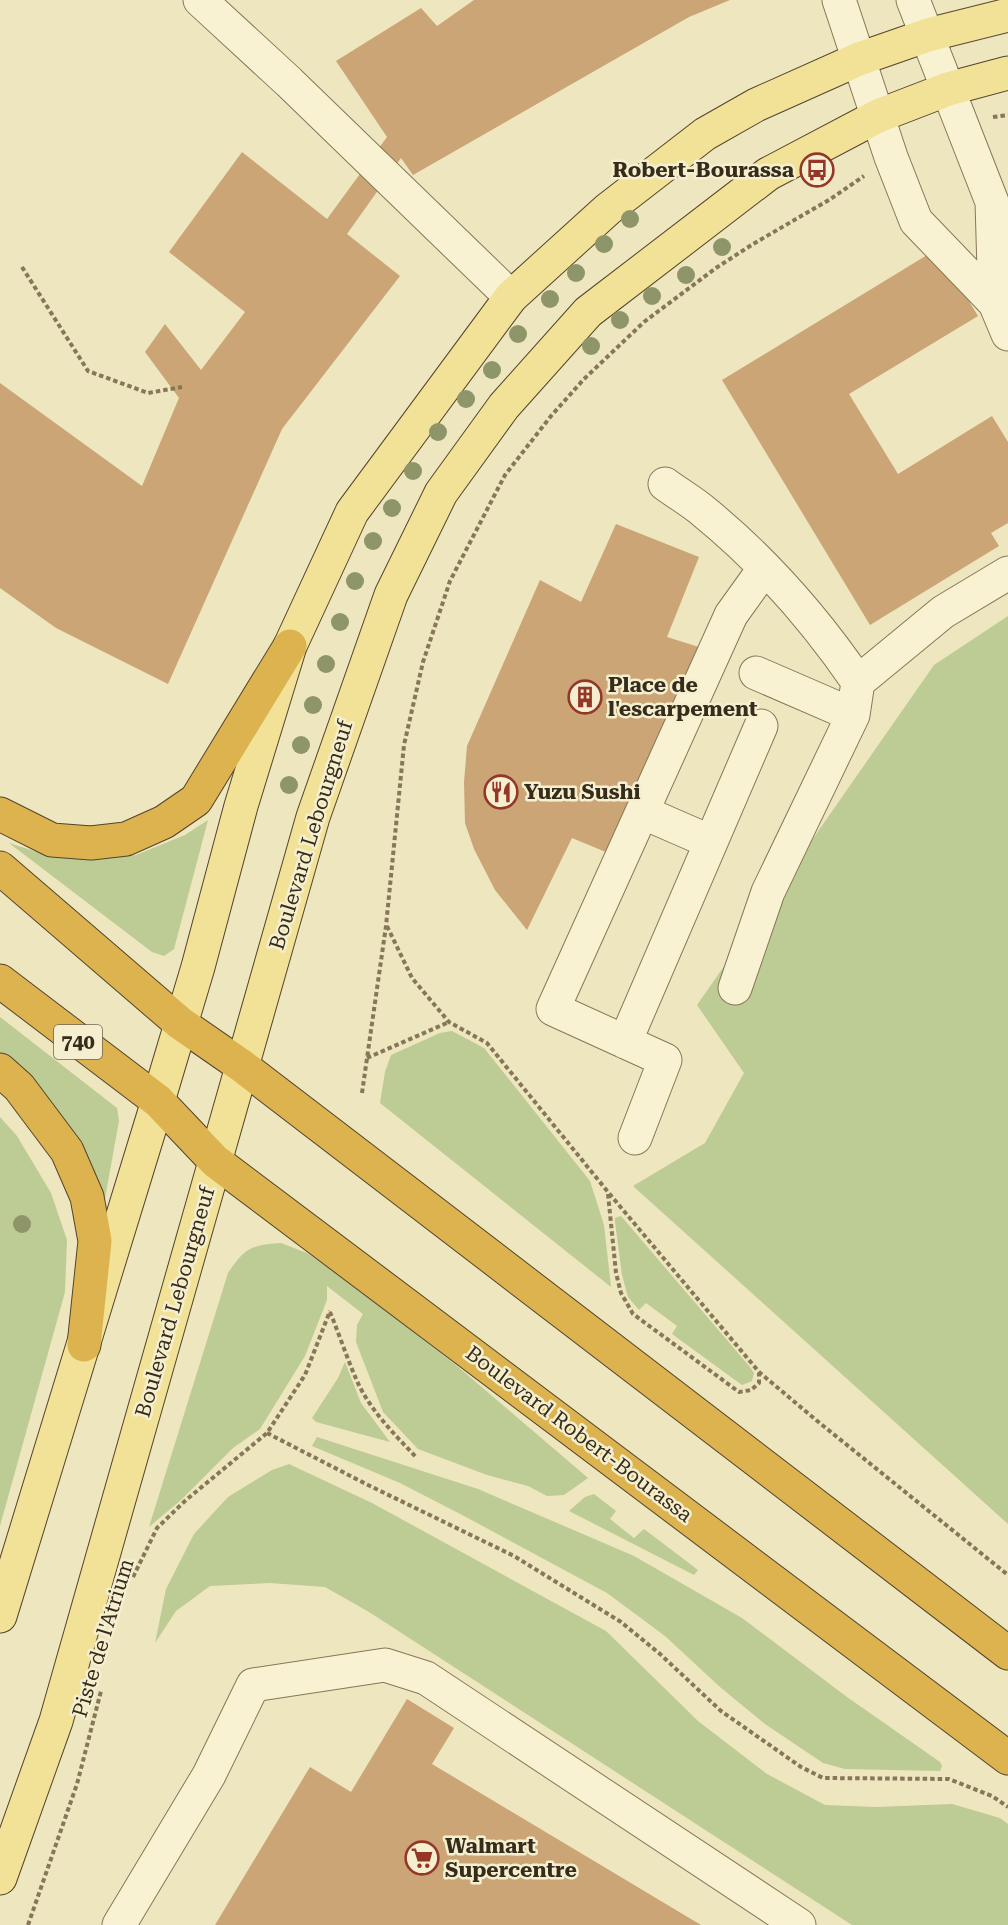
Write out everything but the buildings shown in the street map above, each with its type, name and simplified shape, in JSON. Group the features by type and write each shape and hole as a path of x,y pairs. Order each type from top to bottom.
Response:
{"highway":[{"path":"0,814 52,840 91,843 126,839 164,822 196,800 290,646"},
{"path":"0,868 180,1023 242,1066 1008,1653"},
{"name":"740","path":"0,981 158,1101"},
{"path":"0,1070 19,1087 67,1152 87,1197 95,1241 84,1345"},
{"name":"Boulevard Robert-Bourassa","path":"158,1101 215,1161 1008,1758"}],"main road":[{"path":"0,1616 158,1101 241,806 290,646 352,512 511,297 608,209 705,134 756,105 859,59 928,35 1008,15"},
{"name":"Boulevard Lebourgneuf","path":"0,1878 56,1720 313,817 390,595 441,493 504,406 588,312 768,174 879,116 948,89 1008,73"}],"street":[{"path":"200,0 289,82 511,297"},
{"path":"839,0 891,157 916,221 994,303 1008,334"},
{"path":"913,0 992,202 994,303"},
{"path":"665,484 702,510 764,569 832,645 858,682"},
{"path":"635,1138 665,1060 553,1010 731,615 764,569"},
{"path":"735,988 768,891 853,715 858,682 944,612 1008,573"},
{"path":"756,673 853,715"},
{"path":"624,1042 761,726"},
{"path":"642,812 711,842"},
{"path":"119,1925 209,1775 252,1685 386,1665 426,1678 799,1925"}],"path":[{"path":"987,119 1008,115"},
{"path":"362,1093 386,926 404,745 423,662 450,581 505,475 550,416 584,379 644,322 716,268 829,200 868,173"},
{"path":"22,267 88,371 148,393 182,387"},
{"path":"386,926 412,978 449,1022 487,1043 759,1372 1008,1575"},
{"path":"366,1058 449,1022"},
{"path":"608,1192 616,1273 621,1293 633,1314 739,1392 751,1390 759,1383 759,1372"},
{"name":"Piste de l'Atrium","path":"132,1580 157,1528 186,1500 267,1433 305,1375 330,1311 357,1382 374,1409 416,1457"},
{"path":"267,1433 514,1556 621,1622 660,1654 721,1711 808,1771 823,1778 949,1779 992,1796 1008,1807"},
{"name":"Piste de l'Atrium","path":"28,1925 77,1784 102,1688"}],"green space":[{"path":"1008,616 1008,1524 633,1186 705,1143 744,1073 697,1005 934,665"},
{"path":"208,820 174,949 164,956 152,952 9,843 50,856 92,860 136,855 185,835"},
{"path":"0,1017 117,1108 119,1121 104,1204 0,1063"},
{"path":"452,1031 484,1048 590,1181 604,1225 611,1287 380,1103 385,1072 391,1055 440,1033"},
{"path":"0,1117 17,1136 51,1193 67,1240 65,1292 0,1526"},
{"path":"621,1216 750,1367 754,1373 752,1381 742,1385 672,1334 677,1326 646,1303 639,1310 628,1297 622,1275 615,1222 615,1218"},
{"path":"281,1243 307,1253 345,1279 457,1366 588,1478 564,1495 547,1496 528,1486 487,1475 418,1449 383,1412 356,1342 357,1325 363,1314 327,1286 327,1300 305,1356 260,1429 233,1448 181,1500 149,1527 228,1273 239,1258 250,1249"},
{"path":"345,1362 361,1403 390,1442 316,1422 312,1418 338,1378"},
{"path":"317,1437 478,1489 634,1556 742,1618 847,1697 940,1762 942,1766 940,1771 845,1769 823,1763 765,1724 720,1687 665,1636 607,1593 400,1483 312,1446"},
{"path":"289,1464 372,1503 606,1631 698,1721 767,1774 825,1805 876,1807 952,1804 1000,1818 1008,1824 1008,1925 852,1925 369,1612 325,1587 270,1583 210,1586 176,1611 155,1643 166,1589 194,1534 228,1497 272,1470"},
{"path":"594,1494 616,1511 610,1519 634,1538 644,1529 698,1570 694,1575 569,1511 585,1497"}],"place":[{"name":"Robert-Bourassa","path":"817,170"},
{"name":"Place de l'escarpement","path":"585,697"},
{"name":"Yuzu Sushi","path":"501,792"},
{"name":"Walmart Supercentre","path":"422,1858"}]}
